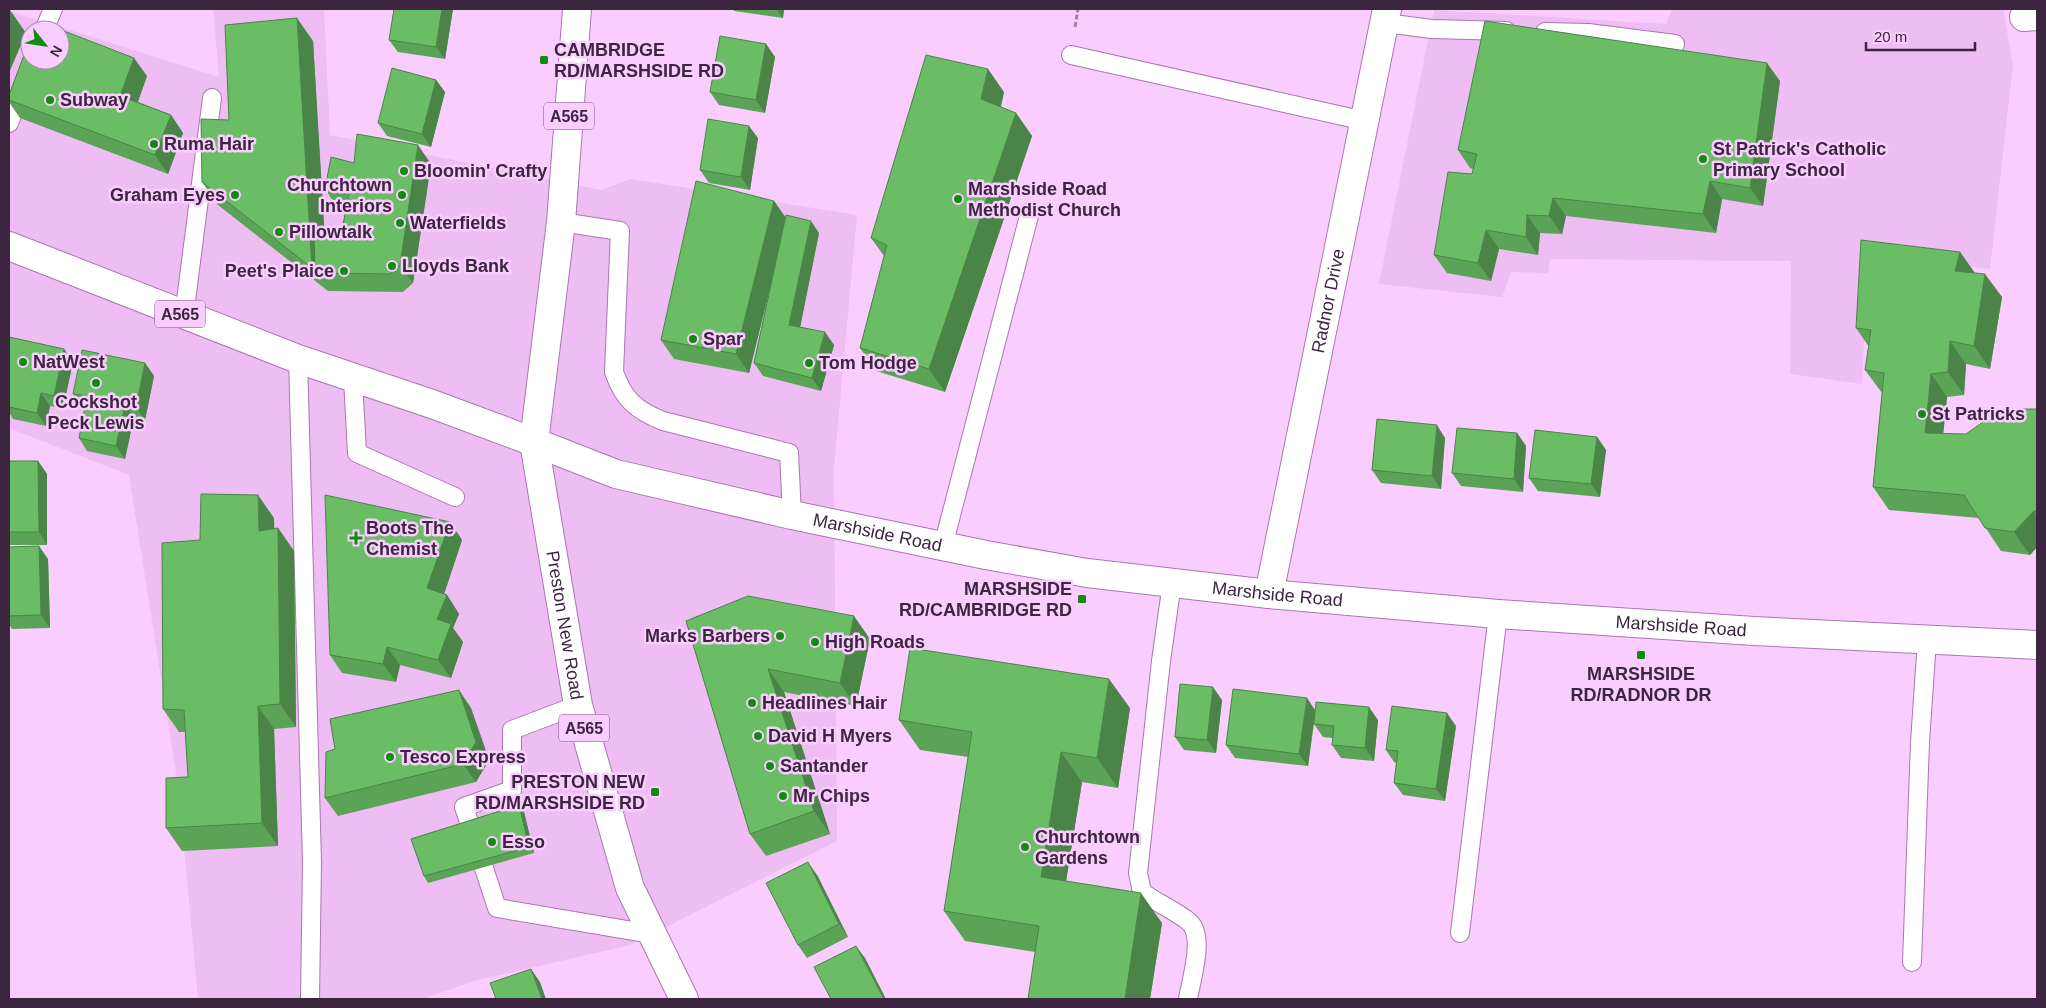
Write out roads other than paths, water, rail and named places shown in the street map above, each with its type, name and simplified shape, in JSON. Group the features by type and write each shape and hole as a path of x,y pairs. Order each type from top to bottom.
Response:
{"main road":[{"name":"A565","path":"561,222 577,9"},
{"name":"Radnor Drive","path":"1269,594 1386,16"},
{"name":"Preston New Road","path":"561,222 534,442 578,705 630,888 684,999"},
{"name":"A565","path":"9,246 298,360 432,404 534,442"},
{"name":"Marshside Road","path":"534,442 616,474 792,515 943,546 1087,572 1269,594 1498,614 1754,631 2037,645"}],"lane":[{"path":"1386,16 1432,29 1588,33 1675,44"},
{"path":"1071,55 1365,121"},
{"path":"9,123 29,70"},
{"path":"184,316 212,98"},
{"path":"943,546 1030,212"},
{"path":"561,222 620,231 614,372 620,388 631,403 646,414 663,420 789,452 792,515"},
{"path":"298,360 312,862 310,999"},
{"path":"353,379 357,453 455,497"},
{"path":"1172,583 1161,661 1138,873 1142,892 1190,922 1199,940 1188,999"},
{"path":"1460,933 1498,614"},
{"path":"1912,962 1920,742 1927,640"},
{"path":"578,705 512,730 512,790 464,807 496,908 651,934"}],"place":[{"name":"CAMBRIDGE RD/MARSHSIDE RD","path":"544,60"},
{"name":"Subway","path":"50,100"},
{"name":"Ruma Hair","path":"154,144"},
{"name":"St Patrick's Catholic Primary School","path":"1703,159"},
{"name":"Bloomin' Crafty","path":"404,171"},
{"name":"Graham Eyes","path":"235,195"},
{"name":"Churchtown Interiors","path":"402,195"},
{"name":"Marshside Road Methodist Church","path":"958,199"},
{"name":"Waterfields","path":"400,223"},
{"name":"Pillowtalk","path":"279,232"},
{"name":"Lloyds Bank","path":"392,266"},
{"name":"Peet's Plaice","path":"344,271"},
{"name":"Spar","path":"693,339"},
{"name":"NatWest","path":"23,362"},
{"name":"Tom Hodge","path":"809,363"},
{"name":"Cockshot Peck Lewis","path":"96,383"},
{"name":"St Patricks","path":"1922,414"},
{"name":"Boots The Chemist","path":"356,538"},
{"name":"MARSHSIDE RD/CAMBRIDGE RD","path":"1082,599"},
{"name":"Marks Barbers","path":"780,636"},
{"name":"High Roads","path":"815,642"},
{"name":"MARSHSIDE RD/RADNOR DR","path":"1641,655"},
{"name":"Headlines Hair","path":"752,703"},
{"name":"David H Myers","path":"758,736"},
{"name":"Tesco Express","path":"390,757"},
{"name":"Santander","path":"770,766"},
{"name":"PRESTON NEW RD/MARSHSIDE RD","path":"655,792"},
{"name":"Mr Chips","path":"783,796"},
{"name":"Esso","path":"492,842"},
{"name":"Churchtown Gardens","path":"1025,847"}]}
